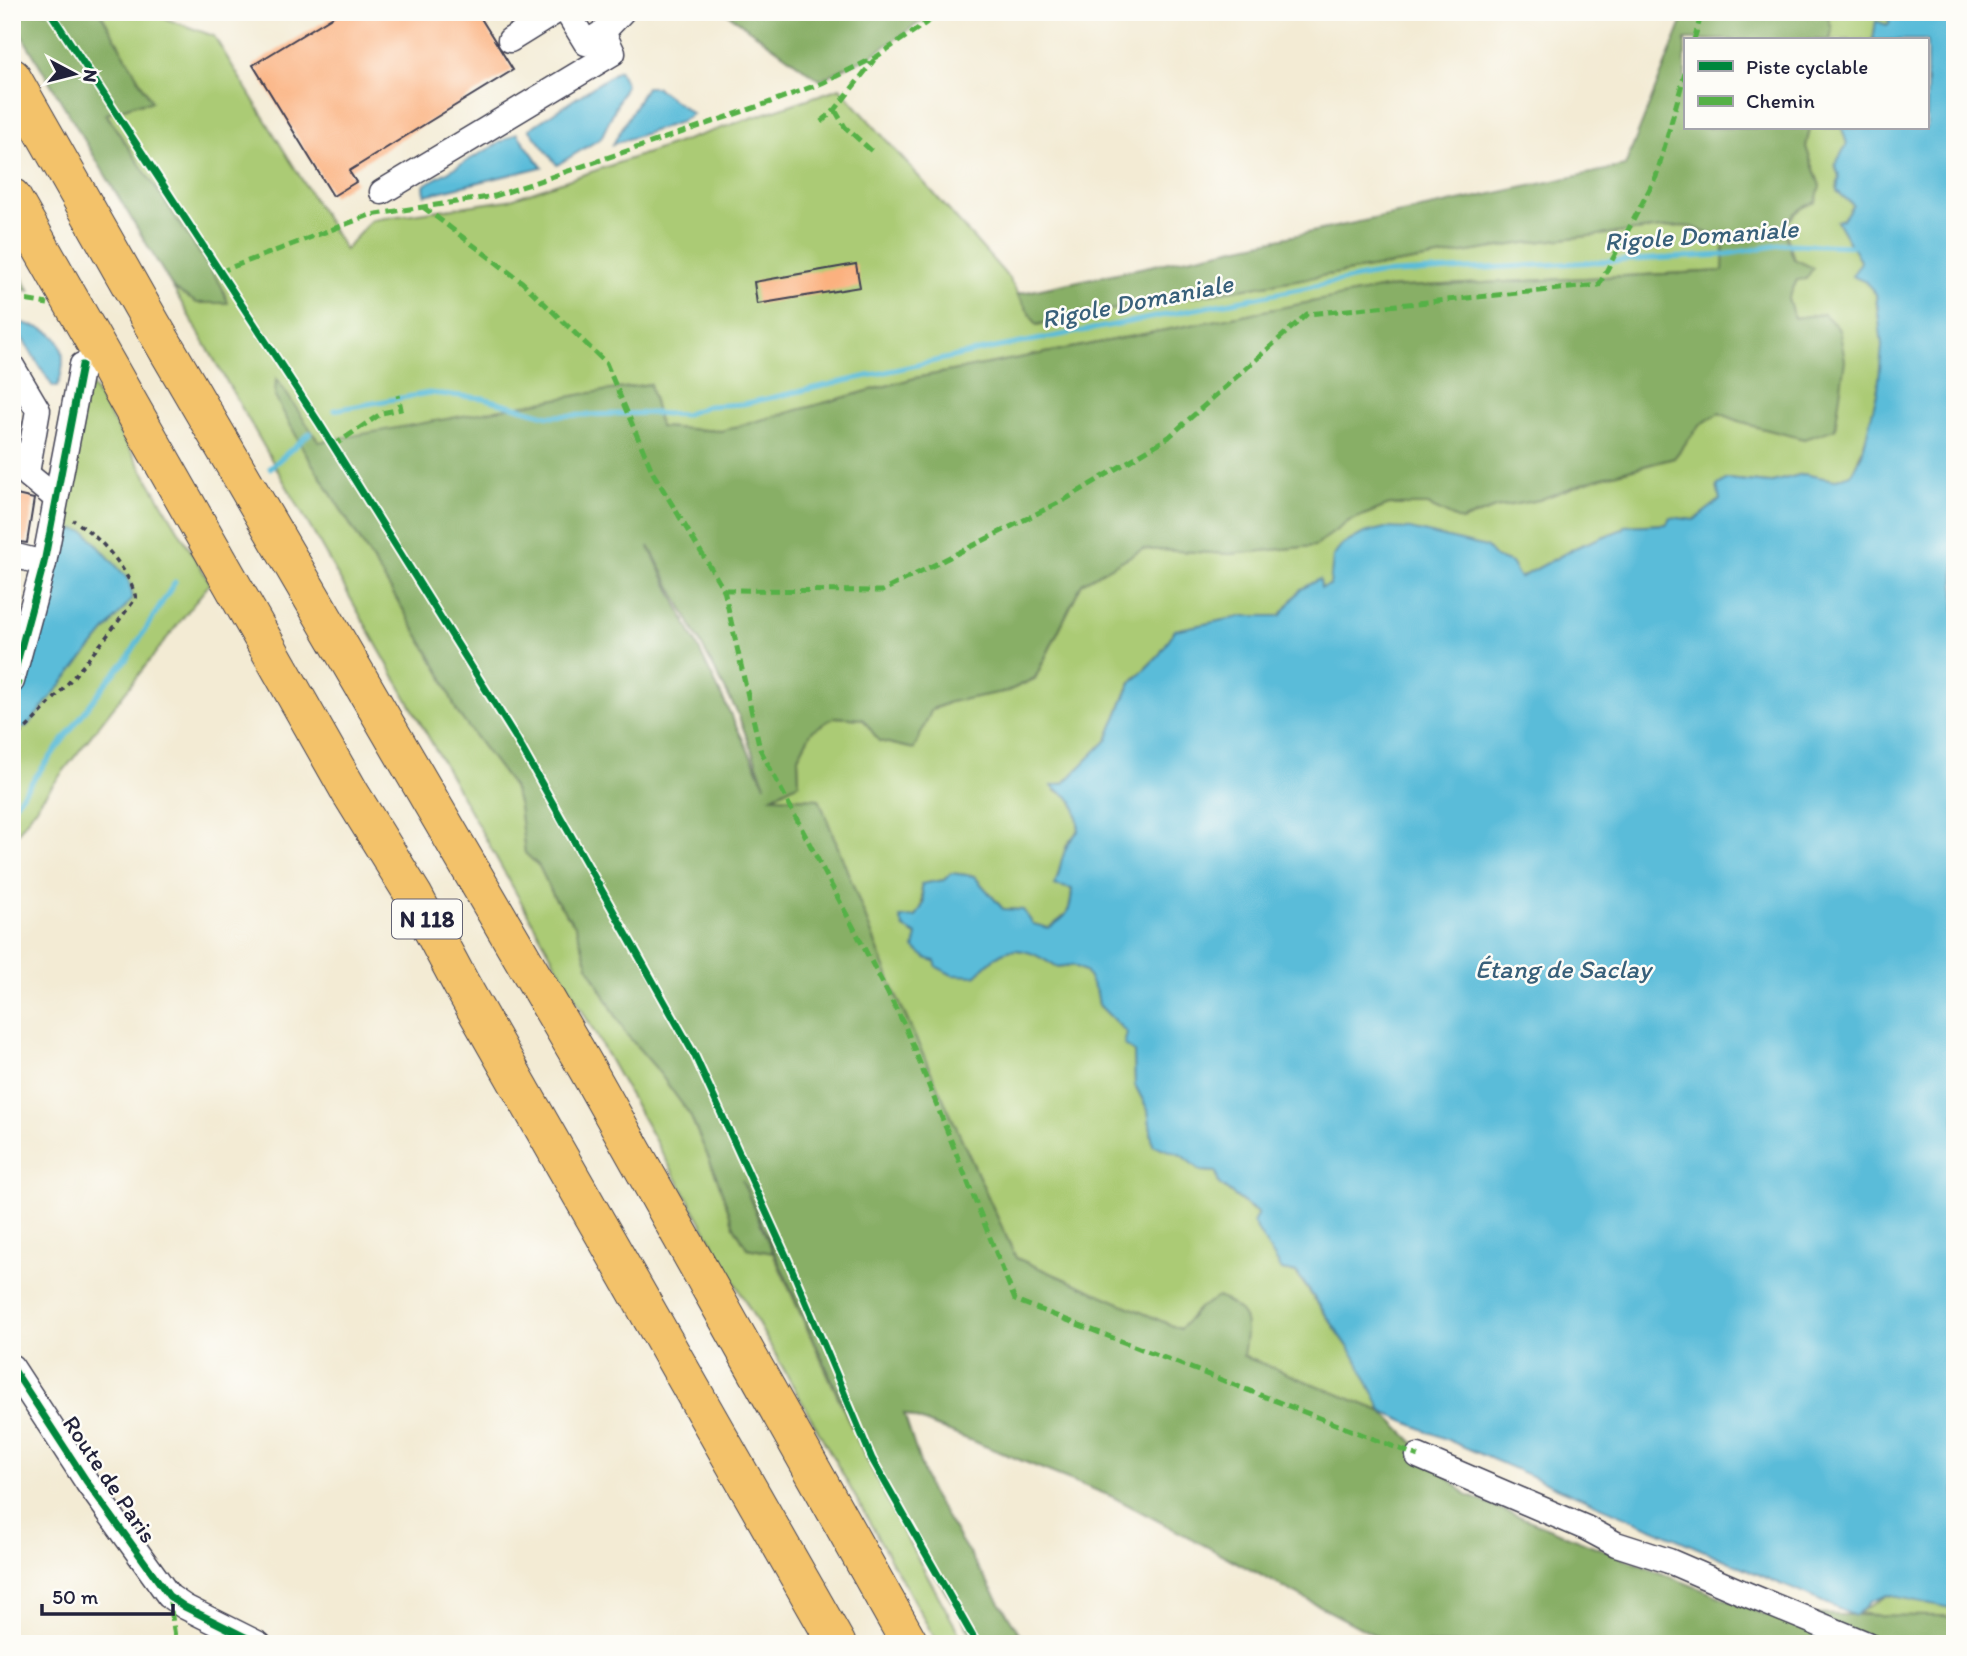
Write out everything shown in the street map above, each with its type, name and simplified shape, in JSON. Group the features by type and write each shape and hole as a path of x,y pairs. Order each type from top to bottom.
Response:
{"highway":[{"name":"N 118","path":"12,77 152,324 587,1069 911,1644"},
{"name":"N 118","path":"12,198 351,794 414,896 461,985 837,1644"}],"street":[{"path":"510,40 555,12"},
{"path":"567,12 586,43 603,32 622,12"},
{"path":"382,192 613,53 603,32"},
{"path":"12,681 44,563 82,365"},
{"path":"12,366 37,410 27,473"},
{"path":"12,452 55,504"},
{"path":"12,555 44,563"},
{"name":"Route de Paris","path":"12,1367 87,1482 169,1596 185,1607 259,1644"},
{"path":"1418,1456 1586,1528 1616,1544 1669,1560 1736,1591 1867,1644"}],"path":[{"path":"12,742 43,712 136,598 132,582 86,528 55,504"}],"green space":[{"path":"12,12 100,12 152,102 136,104 106,114 221,285 228,303 197,303 173,288 12,19"},
{"path":"100,12 147,12 214,36 345,250 371,220 508,200 840,88 1008,277 1037,325 1066,317 1525,243 1680,226 1693,227 1724,240 1724,271 1384,288 915,378 721,431 660,427 650,384 318,443 277,379 305,452 441,674 457,712 513,787 519,806 525,853 539,866 554,897 576,927 589,968 626,1033 690,1115 734,1226 747,1248 773,1253 897,1521 965,1644 938,1644 329,560 173,288 197,303 227,303 106,113 151,102"},
{"path":"725,12 935,12 874,54 820,80"},
{"path":"1686,12 1826,12 1832,29 1830,38 1684,38 1684,130 1810,130 1806,147 1820,186 1816,202 1792,217 1786,232 1794,259 1813,268 1806,279 1797,280 1788,299 1794,318 1824,314 1839,329 1845,360 1835,429 1804,439 1749,425 1719,413 1700,425 1674,458 1595,479 1539,500 1495,508 1461,521 1428,505 1389,505 1349,521 1315,546 1230,554 1143,549 1082,583 1035,678 1008,691 950,702 932,709 914,749 879,741 863,719 835,717 812,731 798,757 799,783 772,797 819,799 895,993 1016,1258 1180,1329 1199,1308 1218,1297 1229,1302 1245,1320 1243,1356 1383,1412 1466,1495 1763,1614 1944,1616 1955,1618 1955,1644 1391,1644 1113,1497 904,1414 929,1490 1026,1644 977,1644 872,1469 742,1180 773,1253 747,1248 734,1226 690,1115 655,1067 626,1034 589,968 576,927 554,897 539,866 525,853 519,806 513,787 457,712 441,674 305,452 275,397 276,378 319,442 650,384 660,427 721,431 915,378 1384,288 1723,271 1724,240 1693,227 1680,226 1525,243 1066,317 1037,325 1017,294 1625,166","holes":["649,546 737,712 765,785"]},
{"path":"1826,12 1885,12 1884,15 1890,21 1887,25 1876,21 1873,38 1830,38 1832,29"},
{"path":"1810,130 1843,130 1847,144 1835,165 1839,176 1837,191 1853,205 1843,219 1837,221 1861,263 1866,282 1876,294 1881,336 1880,373 1863,445 1851,474 1834,480 1803,474 1769,483 1727,479 1721,500 1694,520 1670,517 1667,524 1625,526 1577,547 1520,578 1511,563 1495,557 1485,547 1321,588 1320,580 1301,589 1280,616 1244,616 1176,630 1159,655 1130,683 1107,740 1056,791 1069,796 1076,809 1079,830 1067,844 1055,885 1072,888 1071,902 1064,916 1048,928 1033,924 1023,910 1003,909 974,876 951,873 944,880 921,884 921,909 904,928 917,935 935,961 975,976 998,955 1016,950 1037,956 1056,967 1073,965 1085,971 1097,993 1099,1005 1127,1033 1134,1052 1135,1085 1148,1110 1153,1145 1182,1155 1201,1171 1216,1172 1219,1184 1258,1214 1282,1270 1296,1273 1356,1358 1383,1412 1242,1356 1199,1308 1180,1330 1016,1258 895,993 819,799 771,797 799,783 798,757 812,730 835,717 863,719 879,741 950,702 1008,691 1035,679 1082,583 1143,549 1230,554 1314,546 1349,521 1389,505 1428,505 1462,521 1495,508 1539,500 1595,479 1674,458 1700,425 1719,413 1749,425 1804,439 1824,314 1794,318 1788,299 1797,280 1785,230 1788,222 1820,186 1806,147"},
{"path":"12,261 30,291 12,288"},
{"path":"83,371 210,583 12,841 12,711 44,583"},
{"path":"1888,1595 1955,1607 1955,1624 1858,1613"}],"water":[{"name":"Étang de Saclay","path":"1885,12 1955,12 1955,1609 1888,1595 1871,1601 1855,1616 1383,1412 1356,1358 1297,1273 1282,1270 1253,1223 1258,1213 1219,1184 1216,1172 1201,1171 1181,1155 1153,1145 1148,1110 1135,1085 1134,1052 1124,1045 1127,1033 1099,1005 1097,993 1085,971 1073,965 1056,967 1037,956 1016,950 998,955 975,976 952,975 937,967 935,961 914,948 917,935 904,928 900,918 916,917 924,903 921,884 944,880 951,873 974,876 1003,909 1023,910 1033,924 1048,928 1060,920 1071,903 1072,889 1054,885 1066,848 1079,830 1073,802 1052,786 1064,783 1107,740 1130,684 1159,655 1175,630 1244,616 1280,616 1301,589 1320,579 1321,588 1330,585 1333,557 1342,545 1364,533 1385,528 1410,529 1486,547 1495,557 1511,563 1520,578 1577,547 1625,526 1667,524 1670,517 1694,520 1720,500 1717,486 1727,479 1769,483 1803,474 1834,480 1851,474 1862,454 1878,389 1882,346 1876,294 1866,282 1852,276 1861,262 1837,221 1843,219 1853,205 1837,191 1839,176 1835,165 1847,144 1843,130 1928,130 1928,38 1873,38 1876,21 1887,25 1890,22 1884,15"},
{"path":"619,70 626,85 601,138 557,165 529,129"},
{"path":"646,87 656,87 692,114 680,122 613,144"},
{"path":"517,133 542,167 425,195 424,185"},
{"path":"23,323 45,330 58,340 63,363 57,387 53,387 17,330 15,324"},
{"path":"74,529 86,532 128,579 132,599 27,726 20,728 15,723 15,714 50,596 62,540"}],"building":[{"path":"340,12 477,12 513,70 349,171 356,182 333,196 253,65"},
{"path":"856,264 860,287 757,304 754,282"},
{"path":"12,494 34,499 27,543 12,541"}],"waterway":[{"name":"Rigole Domaniale","path":"334,410 429,393 483,398 549,416 653,413 684,415 707,406 743,404 979,351 1377,274 1722,255 1786,244 1857,246"},
{"name":"Rigole Domaniale","path":"270,468 310,433"},
{"name":"Rigole Domaniale","path":"12,808 127,659 175,582"}],"marked path":[{"path":"219,272 370,215 495,196 765,104 822,83 876,57 942,12"},
{"path":"1695,38 1702,12"},
{"path":"821,122 835,110 874,60"},
{"path":"724,590 882,591 1066,499 1169,437 1307,314 1599,285 1656,177 1684,77"},
{"path":"835,110 845,127 874,153"},
{"path":"423,207 522,282 606,363 653,473 724,590 760,749 905,1026 1015,1300 1418,1456"},
{"path":"12,298 48,304"},
{"path":"333,446 382,413 401,409 398,395"},
{"path":"12,705 21,676"},
{"path":"169,1596 176,1644"}],"cycle path":[{"path":"50,12 319,423 516,738 695,1056 788,1260 872,1459 977,1644"},
{"path":"12,681 44,563 82,365"},
{"path":"12,1367 87,1482 169,1596 185,1607 259,1644"}]}
